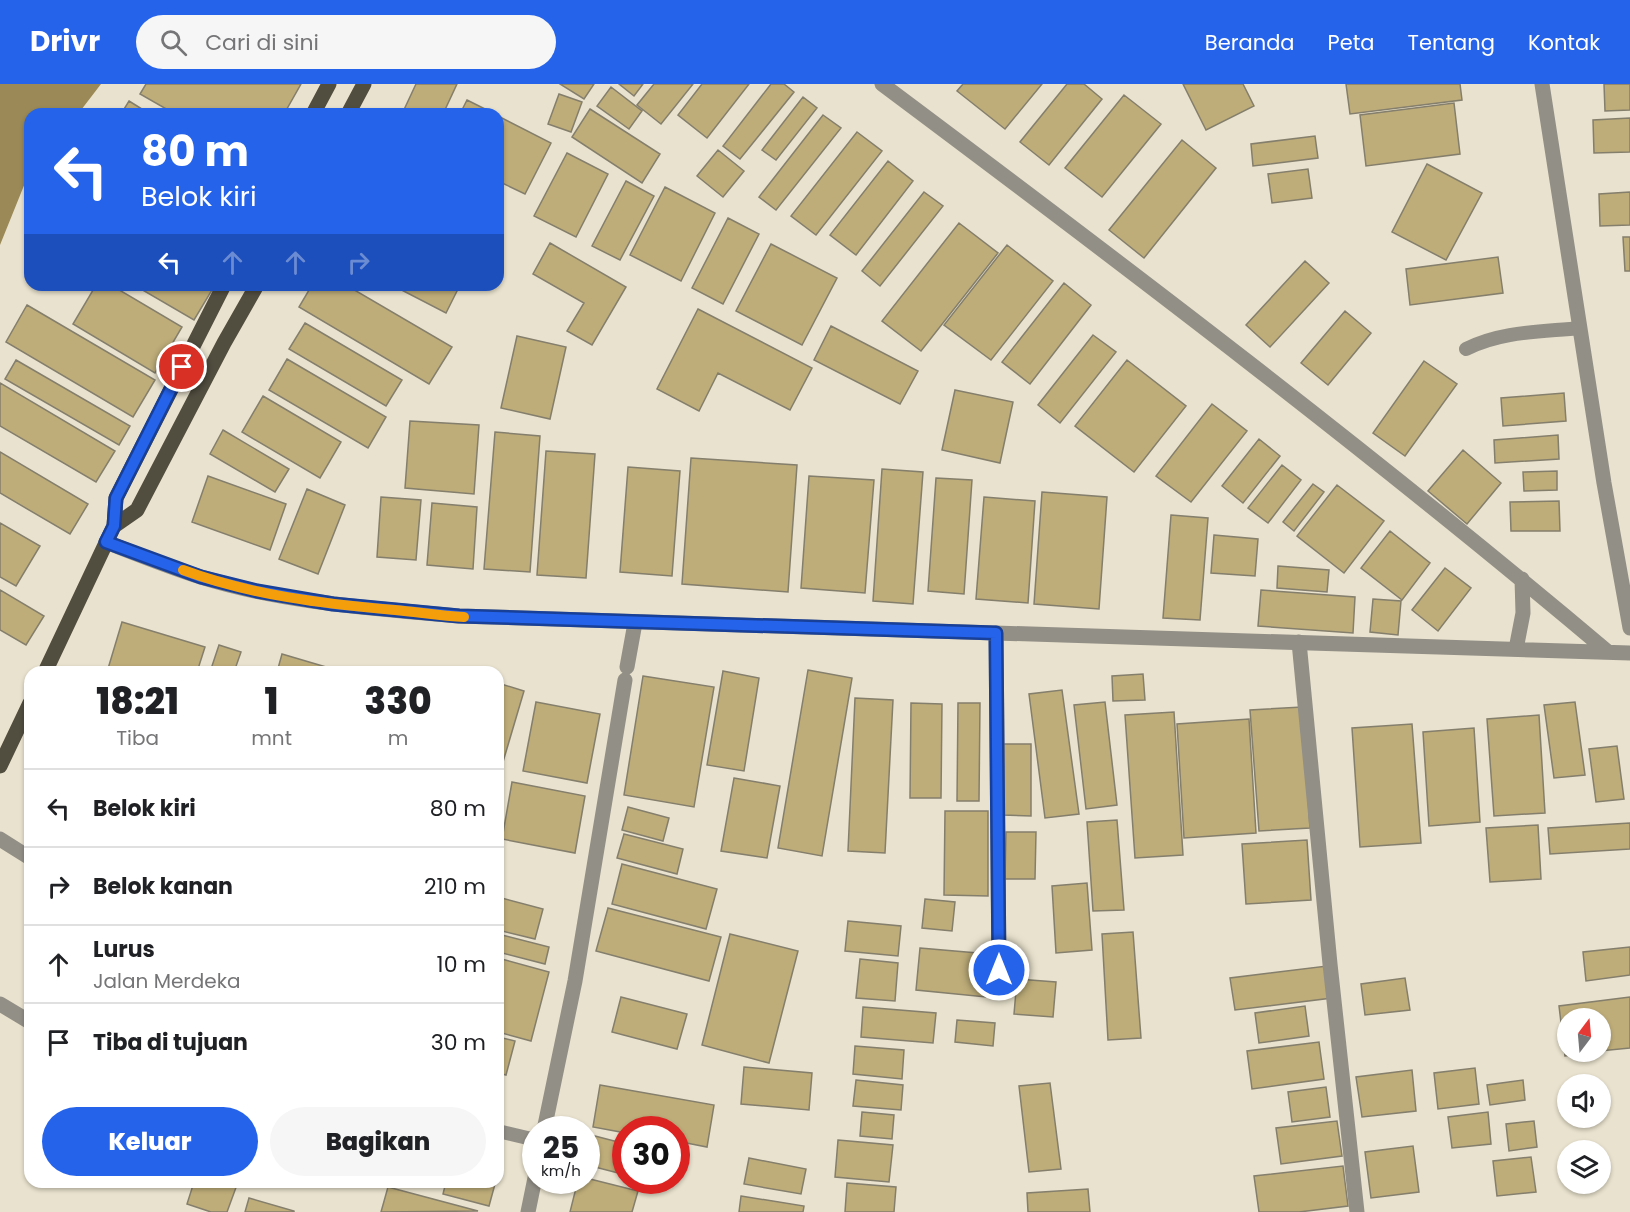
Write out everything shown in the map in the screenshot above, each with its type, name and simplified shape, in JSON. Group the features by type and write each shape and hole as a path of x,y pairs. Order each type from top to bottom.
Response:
{"main road":[{"path":"315,108 328,84"},
{"path":"351,108 364,84"},
{"path":"48,666 114,526 116,498 221,291"},
{"path":"114,526 137,510 254,291"},
{"path":"201,330 224,343"},
{"path":"0,766 24,716"}],"street":[{"path":"882,84 1320,419 1522,579 1608,652"},
{"path":"1542,84 1604,483 1630,628"},
{"path":"106,542 201,577 257,591 333,604 459,616 1630,653"},
{"path":"1516,649 1522,613 1522,579"},
{"path":"547,1116 574,981 635,623"},
{"path":"996,633 999,970"},
{"path":"1299,642 1325,918 1357,1212"},
{"path":"0,839 24,854"},
{"path":"0,1004 24,1018"},
{"path":"528,1212 532,1194"}],"lane":[{"path":"1466,349 1483,340 1508,335 1580,328"},
{"path":"504,1132 522,1137"}],"shaded area":[{"path":"0,84 101,84 83,108 24,108 24,185 0,245"}],"building":[{"path":"146,84 301,84 287,108 164,108 140,94"},
{"path":"416,84 457,84 446,108 405,108"},
{"path":"560,84 594,84 584,99"},
{"path":"619,84 643,84 634,96"},
{"path":"654,84 693,84 661,124 637,105"},
{"path":"702,84 749,84 707,138 678,115"},
{"path":"771,84 784,84 794,92 740,159 723,146"},
{"path":"963,84 1042,84 1005,129 957,91"},
{"path":"1067,84 1084,84 1102,99 1049,165 1020,142"},
{"path":"1183,84 1243,84 1254,106 1206,130"},
{"path":"1346,84 1460,84 1462,100 1350,114"},
{"path":"1604,84 1630,84 1630,110 1605,111"},
{"path":"611,87 642,111 629,129 597,106"},
{"path":"559,94 582,102 571,132 548,124"},
{"path":"1124,95 1161,124 1102,197 1065,168"},
{"path":"803,97 817,108 776,160 762,150"},
{"path":"467,100 483,108 463,108"},
{"path":"129,101 140,108 125,108"},
{"path":"1454,103 1460,154 1366,166 1360,115"},
{"path":"590,109 660,154 642,183 572,137"},
{"path":"823,115 841,128 776,210 759,197"},
{"path":"1630,118 1630,152 1594,153 1593,120"},
{"path":"504,119 551,143 525,194 504,184"},
{"path":"857,132 882,151 816,235 791,216"},
{"path":"1315,136 1318,158 1253,166 1251,144"},
{"path":"1182,140 1216,168 1144,258 1109,230"},
{"path":"718,150 744,171 723,197 697,176"},
{"path":"567,153 608,174 576,237 534,216"},
{"path":"888,161 913,181 856,255 830,235"},
{"path":"1427,164 1482,193 1446,260 1392,232"},
{"path":"1308,169 1312,198 1272,203 1268,174"},
{"path":"626,181 654,196 620,260 592,246"},
{"path":"665,187 715,213 681,281 630,255"},
{"path":"924,192 943,206 880,286 862,271"},
{"path":"1630,192 1630,225 1600,226 1599,194"},
{"path":"728,218 759,234 723,304 692,288"},
{"path":"959,223 998,253 921,351 882,321"},
{"path":"1623,237 1630,237 1630,271 1625,271"},
{"path":"550,243 626,287 592,345 567,331 584,303 533,274"},
{"path":"771,244 837,278 802,345 736,311"},
{"path":"1007,245 1053,281 991,360 944,325"},
{"path":"1498,257 1503,293 1410,305 1406,269"},
{"path":"1305,261 1329,283 1270,347 1246,325"},
{"path":"1064,283 1091,305 1030,384 1002,362"},
{"path":"92,291 121,291 182,327 155,373 73,324"},
{"path":"144,291 211,291 194,320"},
{"path":"308,291 356,291 452,347 429,384 299,307"},
{"path":"404,291 457,291 446,313"},
{"path":"27,305 155,380 133,417 6,342"},
{"path":"698,309 812,368 790,410 718,373 699,411 657,389"},
{"path":"1345,311 1371,333 1328,385 1301,363"},
{"path":"305,323 402,380 386,406 289,349"},
{"path":"831,326 918,371 900,404 814,360"},
{"path":"1093,335 1116,352 1060,423 1038,405"},
{"path":"517,336 566,347 550,419 501,408"},
{"path":"287,359 386,417 368,448 269,390"},
{"path":"16,360 130,426 119,445 5,379"},
{"path":"1127,360 1186,406 1134,472 1075,426"},
{"path":"1424,361 1457,384 1405,456 1373,433"},
{"path":"0,383 115,451 96,482 0,426"},
{"path":"955,390 1013,402 1000,463 942,450"},
{"path":"1564,393 1566,421 1503,426 1501,398"},
{"path":"263,396 341,442 320,478 242,432"},
{"path":"1212,404 1247,431 1191,502 1156,476"},
{"path":"410,421 479,425 474,494 405,488"},
{"path":"223,430 289,469 275,492 210,454"},
{"path":"495,432 540,436 530,572 484,569"},
{"path":"1558,435 1559,459 1495,463 1494,440"},
{"path":"1259,439 1280,456 1243,503 1222,486"},
{"path":"1463,450 1501,483 1467,524 1428,491"},
{"path":"546,451 595,454 586,578 537,575"},
{"path":"0,452 88,504 70,534 0,493"},
{"path":"691,458 797,465 788,592 682,584"},
{"path":"1282,465 1301,480 1268,523 1248,508"},
{"path":"628,467 680,471 672,576 620,572"},
{"path":"882,469 923,472 913,604 873,601"},
{"path":"1557,471 1557,490 1524,491 1523,472"},
{"path":"208,476 286,504 270,550 192,522"},
{"path":"809,476 874,480 865,593 801,588"},
{"path":"936,478 972,480 964,594 928,591"},
{"path":"1313,484 1324,492 1294,531 1283,522"},
{"path":"1337,485 1384,521 1344,573 1297,536"},
{"path":"307,489 345,505 318,574 279,559"},
{"path":"1042,492 1107,497 1099,609 1034,604"},
{"path":"381,497 421,500 416,560 377,557"},
{"path":"984,497 1035,501 1028,603 976,599"},
{"path":"1559,501 1560,531 1511,531 1510,502"},
{"path":"432,503 477,507 473,569 427,565"},
{"path":"1171,515 1208,518 1200,620 1163,618"},
{"path":"0,523 40,546 16,586 0,577"},
{"path":"1390,531 1430,563 1402,600 1361,568"},
{"path":"1214,535 1258,539 1255,576 1211,573"},
{"path":"1278,566 1329,570 1327,592 1277,588"},
{"path":"1445,568 1471,588 1438,631 1412,610"},
{"path":"0,590 44,616 26,645 0,630"},
{"path":"1261,590 1355,597 1353,633 1258,626"},
{"path":"1373,599 1401,601 1398,635 1370,632"},
{"path":"122,622 205,647 199,666 109,666"},
{"path":"219,645 241,652 236,666 212,666"},
{"path":"282,654 323,666 279,666"},
{"path":"808,670 852,678 822,856 778,848"},
{"path":"723,671 759,678 744,771 707,765"},
{"path":"1143,674 1145,700 1113,701 1112,676"},
{"path":"643,676 714,687 694,807 624,795"},
{"path":"504,685 524,691 504,758"},
{"path":"1062,690 1079,814 1045,818 1029,694"},
{"path":"855,698 893,700 885,853 848,851"},
{"path":"536,702 600,714 587,783 523,771"},
{"path":"1105,702 1117,805 1086,809 1074,705"},
{"path":"1575,702 1585,775 1554,778 1544,705"},
{"path":"911,703 942,704 941,798 910,798"},
{"path":"958,703 980,703 979,801 957,801"},
{"path":"1302,707 1310,828 1259,831 1250,710"},
{"path":"1174,712 1183,855 1135,858 1125,715"},
{"path":"1539,715 1545,813 1494,816 1487,719"},
{"path":"1249,719 1256,833 1184,838 1177,724"},
{"path":"1412,724 1421,843 1360,847 1352,728"},
{"path":"1474,728 1480,822 1429,826 1423,732"},
{"path":"1003,744 1031,744 1031,816 1002,815"},
{"path":"1617,746 1624,799 1596,802 1589,749"},
{"path":"734,778 780,786 767,858 721,851"},
{"path":"512,782 585,796 575,853 504,839"},
{"path":"628,807 669,818 663,841 622,830"},
{"path":"945,811 988,811 988,896 944,895"},
{"path":"1117,820 1124,910 1093,911 1087,822"},
{"path":"1630,823 1630,849 1550,854 1548,828"},
{"path":"1538,825 1541,879 1490,882 1486,828"},
{"path":"1006,832 1036,832 1035,879 1005,879"},
{"path":"624,834 683,849 677,874 617,858"},
{"path":"1307,840 1311,900 1246,904 1242,844"},
{"path":"622,864 717,889 706,929 612,904"},
{"path":"1087,883 1092,950 1056,953 1052,886"},
{"path":"504,899 543,909 535,939 504,931"},
{"path":"925,899 955,902 952,931 922,928"},
{"path":"608,908 721,937 709,981 596,951"},
{"path":"848,921 901,926 898,956 845,951"},
{"path":"1133,932 1141,1038 1108,1040 1102,934"},
{"path":"730,934 798,951 769,1063 702,1045"},
{"path":"504,936 549,947 545,964 504,954"},
{"path":"1630,947 1630,975 1586,981 1583,952"},
{"path":"920,948 989,954 986,997 916,990"},
{"path":"860,959 898,963 895,1001 856,998"},
{"path":"504,960 549,972 531,1041 504,1034"},
{"path":"1327,966 1332,998 1235,1010 1230,978"},
{"path":"1405,978 1410,1010 1365,1015 1361,984"},
{"path":"1017,979 1056,982 1053,1017 1014,1014"},
{"path":"621,997 687,1014 677,1049 612,1032"},
{"path":"1630,997 1630,1048 1611,1050 1611,1008 1559,1008 1559,1006"},
{"path":"1305,1006 1309,1036 1259,1043 1255,1013"},
{"path":"863,1007 936,1013 933,1043 861,1037"},
{"path":"957,1020 995,1023 993,1046 955,1042"},
{"path":"504,1038 515,1041 506,1075 504,1074"},
{"path":"1319,1042 1324,1079 1252,1089 1247,1051"},
{"path":"855,1046 904,1050 902,1079 853,1074"},
{"path":"744,1067 812,1073 809,1110 741,1104"},
{"path":"1475,1068 1479,1104 1438,1109 1434,1073"},
{"path":"1412,1070 1416,1111 1362,1117 1356,1077"},
{"path":"856,1080 903,1085 901,1110 853,1106"},
{"path":"1523,1080 1525,1100 1490,1105 1487,1085"},
{"path":"1050,1083 1061,1169 1029,1172 1019,1086"},
{"path":"600,1085 714,1105 707,1147 690,1144 690,1116 612,1116 612,1130 600,1128 600,1116 595,1116"},
{"path":"1326,1087 1330,1117 1292,1122 1288,1092"},
{"path":"862,1112 894,1115 892,1139 860,1136"},
{"path":"1488,1112 1491,1144 1452,1148 1448,1117"},
{"path":"1337,1121 1342,1156 1281,1164 1276,1128"},
{"path":"1534,1121 1537,1147 1509,1151 1506,1124"},
{"path":"600,1137 612,1140 612,1171 600,1168"},
{"path":"838,1140 893,1145 889,1182 835,1177"},
{"path":"1413,1146 1419,1192 1371,1198 1365,1152"},
{"path":"1531,1157 1536,1192 1497,1196 1493,1161"},
{"path":"749,1158 806,1169 801,1194 744,1184"},
{"path":"1343,1166 1348,1206 1299,1212 1259,1212 1254,1176"},
{"path":"600,1182 612,1184 612,1194 637,1194 632,1212 570,1212 574,1194 600,1194"},
{"path":"847,1183 896,1187 894,1212 845,1212"},
{"path":"192,1188 236,1188 227,1212 211,1212 187,1204"},
{"path":"388,1188 478,1211 381,1212"},
{"path":"444,1188 494,1188 489,1206 443,1194"},
{"path":"1088,1189 1090,1212 1028,1212 1027,1193"},
{"path":"741,1196 804,1206 803,1212 739,1212"},
{"path":"249,1198 294,1211 294,1212 245,1212"}],"slow traffic":[{"path":"183,570 201,577 257,591 333,604 464,617"}],"route":[{"path":"182,367 116,498 114,526 106,542 201,577 257,591 333,604 459,616 996,633 999,970"}]}
